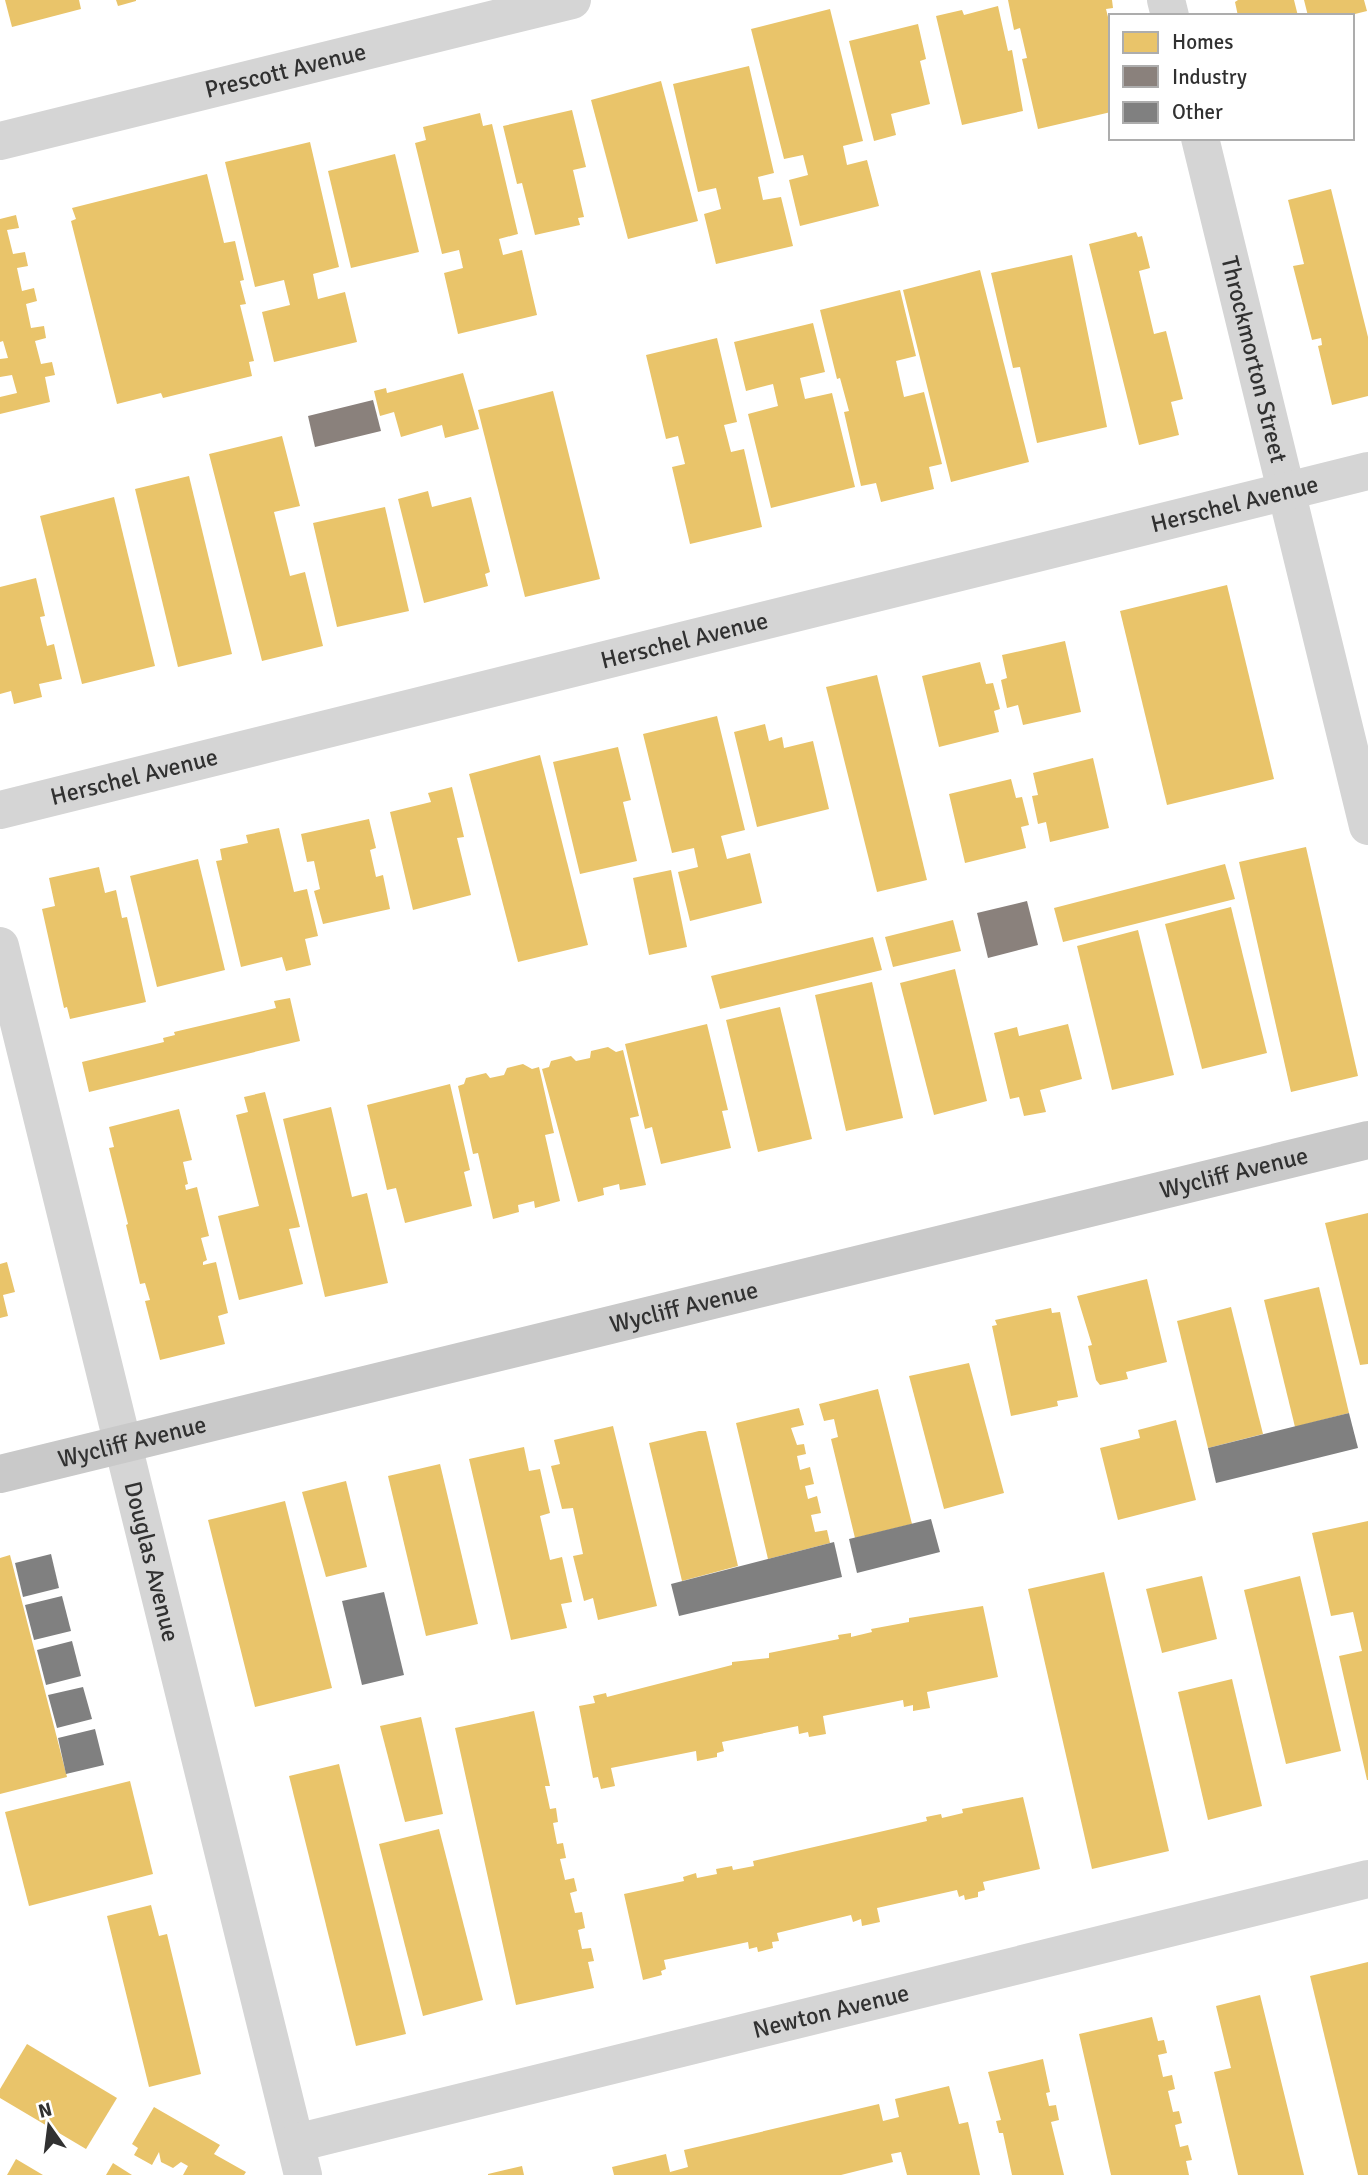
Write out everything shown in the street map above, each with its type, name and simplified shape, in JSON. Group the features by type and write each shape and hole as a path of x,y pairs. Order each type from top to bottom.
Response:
{"main road":[{"name":"Wycliff Avenue","path":"0,1474 1368,1140"}],"street":[{"name":"Prescott Avenue","path":"0,141 572,0"},
{"name":"Throckmorton Street","path":"1200,140 1368,826"},
{"name":"Herschel Avenue","path":"0,810 1368,471"},
{"name":"Douglas Avenue","path":"0,946 299,2159"},
{"name":"Newton Avenue","path":"299,2159 1368,1879"}],"building: Homes":[{"path":"5,0 79,0 81,9 12,27"},
{"path":"116,0 136,0 136,1 118,6"},
{"path":"1008,0 1112,0 1113,8 1106,9 1109,21 1109,112 1038,129 1022,59 1027,58 1020,28 1014,30"},
{"path":"1294,0 1298,14 1238,14 1235,2"},
{"path":"1304,0 1364,0 1367,11 1354,14 1308,14"},
{"path":"998,6 1008,51 1012,50 1023,111 962,125 936,16 962,10 964,15"},
{"path":"830,9 863,141 843,146 847,165 867,160 879,206 800,226 789,180 808,175 803,155 784,159 751,29"},
{"path":"918,24 926,59 920,61 930,104 891,114 896,135 874,141 849,41"},
{"path":"749,66 774,173 758,177 763,200 781,197 793,246 716,264 704,214 721,209 716,188 698,192 673,84"},
{"path":"661,81 698,221 628,239 591,100"},
{"path":"572,110 586,167 573,170 584,217 578,218 580,225 535,235 522,183 517,184 503,126"},
{"path":"480,113 483,126 492,124 518,234 499,239 503,255 522,250 537,315 458,334 444,273 463,268 459,250 442,254 415,143 426,140 423,127"},
{"path":"310,142 339,267 313,274 318,299 345,292 357,342 274,362 262,312 290,305 284,280 255,287 225,162"},
{"path":"395,154 419,252 351,268 328,171"},
{"path":"207,174 224,243 235,241 244,280 240,281 246,304 240,305 254,361 249,362 252,376 163,398 161,393 117,404 71,221 76,219 72,208"},
{"path":"1331,189 1368,337 1368,396 1332,405 1318,346 1322,345 1321,338 1312,340 1293,266 1304,264 1288,200"},
{"path":"16,215 19,228 7,230 13,254 25,252 28,266 17,268 22,291 34,288 37,301 26,304 31,328 44,326 46,338 35,341 41,364 52,362 55,375 45,377 50,402 0,414 0,397 17,393 12,375 0,377 0,359 8,358 3,341 0,342 0,219"},
{"path":"1136,232 1138,237 1142,236 1150,268 1139,271 1154,334 1166,331 1183,399 1171,402 1179,435 1139,445 1089,244"},
{"path":"1072,255 1107,427 1037,443 1020,367 1013,368 991,273"},
{"path":"980,270 1029,462 951,482 903,290"},
{"path":"900,290 916,356 896,361 904,397 924,392 942,464 929,467 934,489 881,502 876,483 861,486 844,412 849,411 840,378 837,379 820,310"},
{"path":"813,323 825,372 800,378 805,399 832,393 855,487 771,508 748,414 778,406 773,384 746,391 734,342"},
{"path":"717,338 737,422 724,425 731,452 744,449 762,527 690,544 672,467 685,464 678,436 666,439 646,355"},
{"path":"463,373 479,429 445,438 442,425 401,437 394,412 380,416 374,391 386,388 387,393"},
{"path":"553,391 600,579 525,597 478,410"},
{"path":"282,436 300,506 274,512 290,576 305,572 323,646 262,661 209,454"},
{"path":"189,476 232,654 178,667 135,489"},
{"path":"428,491 432,507 471,497 490,572 485,574 488,586 424,603 398,499"},
{"path":"114,497 155,666 82,684 40,516"},
{"path":"385,507 409,611 337,627 313,523"},
{"path":"36,578 45,616 40,617 47,646 54,644 62,679 39,684 42,697 14,704 11,691 0,694 0,587"},
{"path":"1227,585 1274,779 1167,805 1120,611"},
{"path":"1065,641 1081,712 1023,725 1018,705 1007,708 1001,680 1007,678 1002,655"},
{"path":"980,662 986,684 993,683 1000,709 994,711 999,732 939,747 922,676"},
{"path":"877,675 927,880 877,892 826,687"},
{"path":"717,716 745,830 721,836 727,859 750,853 762,903 690,921 678,872 698,867 694,848 672,853 643,734"},
{"path":"765,724 769,741 782,737 784,748 813,741 829,809 757,827 734,732"},
{"path":"618,747 631,800 623,802 637,861 580,874 553,762"},
{"path":"540,755 588,945 518,962 469,774"},
{"path":"1093,758 1109,828 1050,842 1046,822 1038,824 1032,796 1038,795 1033,773"},
{"path":"1011,779 1016,798 1022,797 1029,825 1021,827 1026,848 965,863 949,794"},
{"path":"452,787 464,837 457,838 471,895 413,910 390,812 431,802 428,793"},
{"path":"369,819 376,848 370,850 376,877 383,875 390,909 323,924 314,891 320,889 314,861 307,862 301,834"},
{"path":"279,828 294,892 307,889 318,936 305,939 311,965 286,971 282,957 241,967 216,861 222,860 220,849 248,843 246,835"},
{"path":"1306,847 1358,1076 1291,1092 1239,862"},
{"path":"198,859 225,970 157,987 130,876"},
{"path":"1225,864 1235,899 1063,942 1054,908"},
{"path":"99,867 105,893 116,890 122,918 127,917 146,1002 70,1019 67,1007 64,1008 42,909 55,906 49,878"},
{"path":"671,870 687,947 649,955 633,878"},
{"path":"1231,907 1267,1053 1202,1069 1165,924"},
{"path":"953,920 961,951 893,967 885,937"},
{"path":"1138,930 1174,1075 1112,1090 1077,946"},
{"path":"873,937 882,970 720,1009 711,976"},
{"path":"955,969 987,1101 934,1115 900,983"},
{"path":"872,982 903,1118 846,1131 815,995"},
{"path":"290,998 300,1041 89,1092 82,1062 164,1042 163,1038 175,1035 174,1032 276,1008 274,1001"},
{"path":"780,1007 812,1139 758,1152 726,1020"},
{"path":"707,1024 728,1110 722,1111 731,1148 661,1164 652,1127 645,1129 625,1044"},
{"path":"1068,1024 1082,1079 1040,1090 1046,1112 1024,1116 1019,1097 1010,1099 994,1033 1017,1027 1019,1036"},
{"path":"608,1047 616,1052 623,1050 639,1116 630,1118 646,1185 620,1190 619,1184 603,1188 604,1195 578,1202 542,1069 549,1067 551,1061 571,1056 576,1061 590,1058 591,1051"},
{"path":"523,1064 532,1069 539,1067 554,1133 545,1135 560,1201 535,1208 534,1201 518,1205 519,1212 493,1219 478,1153 473,1154 458,1086 464,1084 466,1078 486,1073 490,1078 504,1075 507,1068"},
{"path":"450,1084 470,1170 464,1172 472,1206 405,1223 396,1188 387,1190 367,1105"},
{"path":"265,1092 300,1227 289,1229 303,1284 239,1300 218,1216 259,1206 236,1115 248,1112 244,1097"},
{"path":"331,1107 352,1197 367,1193 388,1283 325,1297 283,1119"},
{"path":"179,1109 192,1160 183,1162 188,1184 185,1185 186,1190 197,1187 209,1236 201,1238 207,1260 203,1265 216,1262 228,1313 218,1316 225,1344 160,1360 145,1301 150,1300 145,1283 140,1284 109,1148 114,1147 109,1127"},
{"path":"1368,1213 1368,1364 1360,1365 1325,1223"},
{"path":"7,1262 15,1292 3,1295 8,1316 0,1318 0,1264"},
{"path":"1147,1279 1167,1362 1126,1372 1128,1379 1100,1385 1096,1380 1088,1346 1092,1345 1077,1296"},
{"path":"1319,1287 1349,1413 1295,1427 1264,1300"},
{"path":"1231,1307 1263,1434 1208,1448 1177,1321"},
{"path":"1051,1308 1052,1313 1060,1312 1078,1397 1057,1401 1058,1406 1011,1416 992,1326 997,1325 995,1320"},
{"path":"969,1363 1004,1493 944,1509 909,1376"},
{"path":"878,1389 912,1524 855,1538 831,1439 838,1437 834,1419 824,1421 819,1404"},
{"path":"799,1408 804,1425 791,1428 797,1445 804,1444 806,1454 797,1456 800,1470 810,1467 814,1484 805,1486 808,1499 817,1496 821,1513 811,1515 815,1532 827,1530 830,1543 768,1559 736,1423"},
{"path":"1176,1420 1196,1500 1118,1520 1100,1448 1140,1438 1138,1430"},
{"path":"613,1426 657,1606 598,1620 593,1598 584,1601 573,1556 583,1554 573,1508 562,1509 551,1466 560,1464 554,1440"},
{"path":"706,1431 738,1566 682,1581 649,1443"},
{"path":"524,1447 529,1471 540,1469 550,1513 540,1516 550,1560 562,1557 572,1602 561,1604 567,1628 511,1640 469,1459"},
{"path":"440,1464 478,1624 426,1636 388,1476"},
{"path":"346,1481 367,1567 326,1577 302,1492"},
{"path":"285,1501 332,1688 255,1707 208,1520"},
{"path":"1368,1521 1367,1780 1339,1656 1362,1651 1353,1612 1331,1616 1312,1533"},
{"path":"10,1555 67,1777 0,1794 0,1558"},
{"path":"1104,1572 1169,1851 1092,1869 1028,1589"},
{"path":"1202,1576 1217,1639 1162,1653 1146,1589"},
{"path":"1300,1576 1341,1751 1286,1764 1244,1590"},
{"path":"983,1606 998,1677 927,1692 930,1708 913,1711 913,1705 904,1707 903,1700 823,1716 826,1734 809,1737 808,1732 799,1734 798,1726 722,1742 724,1751 717,1753 717,1757 697,1761 696,1751 611,1768 615,1786 601,1789 598,1777 593,1778 579,1706 595,1703 593,1696 606,1693 607,1697 732,1665 732,1662 769,1658 769,1653 839,1639 838,1635 851,1633 851,1637 872,1632 871,1629 909,1622 909,1618"},
{"path":"1232,1679 1262,1806 1208,1820 1178,1692"},
{"path":"534,1711 550,1786 545,1786 550,1809 556,1808 558,1822 553,1823 557,1844 563,1843 566,1858 560,1859 565,1880 574,1878 577,1891 570,1893 575,1913 582,1912 585,1928 578,1930 582,1949 591,1948 594,1961 588,1962 594,1988 516,2005 455,1728"},
{"path":"421,1717 443,1814 405,1822 380,1726"},
{"path":"339,1764 406,2034 356,2046 289,1776"},
{"path":"130,1781 153,1874 29,1906 5,1812"},
{"path":"1023,1797 1040,1869 983,1882 985,1890 978,1892 978,1897 965,1900 964,1895 959,1897 957,1890 877,1908 880,1922 862,1926 861,1919 853,1922 851,1915 777,1933 779,1941 772,1942 773,1948 758,1952 757,1947 749,1949 748,1942 664,1960 666,1969 661,1971 662,1975 643,1980 624,1894 684,1881 683,1877 696,1873 697,1878 717,1874 716,1869 732,1866 733,1870 754,1866 753,1861 927,1821 926,1817 941,1814 942,1818 963,1813 962,1809"},
{"path":"439,1829 483,2000 423,2016 379,1844"},
{"path":"151,1905 159,1936 167,1934 201,2074 149,2087 107,1916"},
{"path":"1368,1962 1368,2175 1358,2175 1310,1976"},
{"path":"1260,1995 1304,2175 1238,2175 1214,2072 1231,2068 1216,2006"},
{"path":"1152,2017 1158,2041 1164,2040 1167,2053 1158,2055 1163,2077 1172,2075 1175,2089 1168,2091 1173,2112 1179,2111 1182,2123 1175,2125 1180,2147 1188,2145 1192,2160 1186,2161 1189,2175 1111,2175 1079,2034"},
{"path":"27,2044 117,2098 86,2149 0,2098 0,2089"},
{"path":"1043,2059 1050,2092 1046,2093 1049,2106 1056,2105 1059,2120 1051,2122 1064,2175 1012,2175 1003,2133 999,2133 996,2121 1001,2120 988,2072"},
{"path":"949,2086 959,2124 968,2122 980,2175 907,2175 901,2152 891,2154 893,2162 841,2175 614,2175 612,2167 666,2154 670,2172 688,2167 684,2150 879,2104 883,2121 899,2117 895,2099"},
{"path":"154,2107 220,2145 214,2154 246,2172 244,2175 183,2175 188,2166 181,2162 173,2168 161,2162 159,2152 152,2165 134,2155 138,2148 132,2144"},
{"path":"16,2159 43,2175 7,2175"},
{"path":"113,2163 132,2175 106,2175"},
{"path":"522,2166 524,2175 488,2175 488,2174"}],"building: Industry":[{"path":"373,400 381,431 315,447 308,416"},
{"path":"1027,901 1038,945 988,958 977,913"}],"building: Other":[{"path":"1349,1413 1358,1448 1216,1483 1208,1448"},
{"path":"931,1519 940,1552 857,1573 849,1539"},
{"path":"834,1542 842,1577 679,1616 671,1584"},
{"path":"51,1554 59,1588 23,1597 15,1563"},
{"path":"384,1592 404,1675 362,1685 342,1601"},
{"path":"62,1596 71,1631 34,1640 25,1605"},
{"path":"72,1641 81,1676 46,1685 37,1650"},
{"path":"83,1687 92,1719 57,1728 48,1695"},
{"path":"95,1729 104,1765 66,1774 58,1738"}]}
